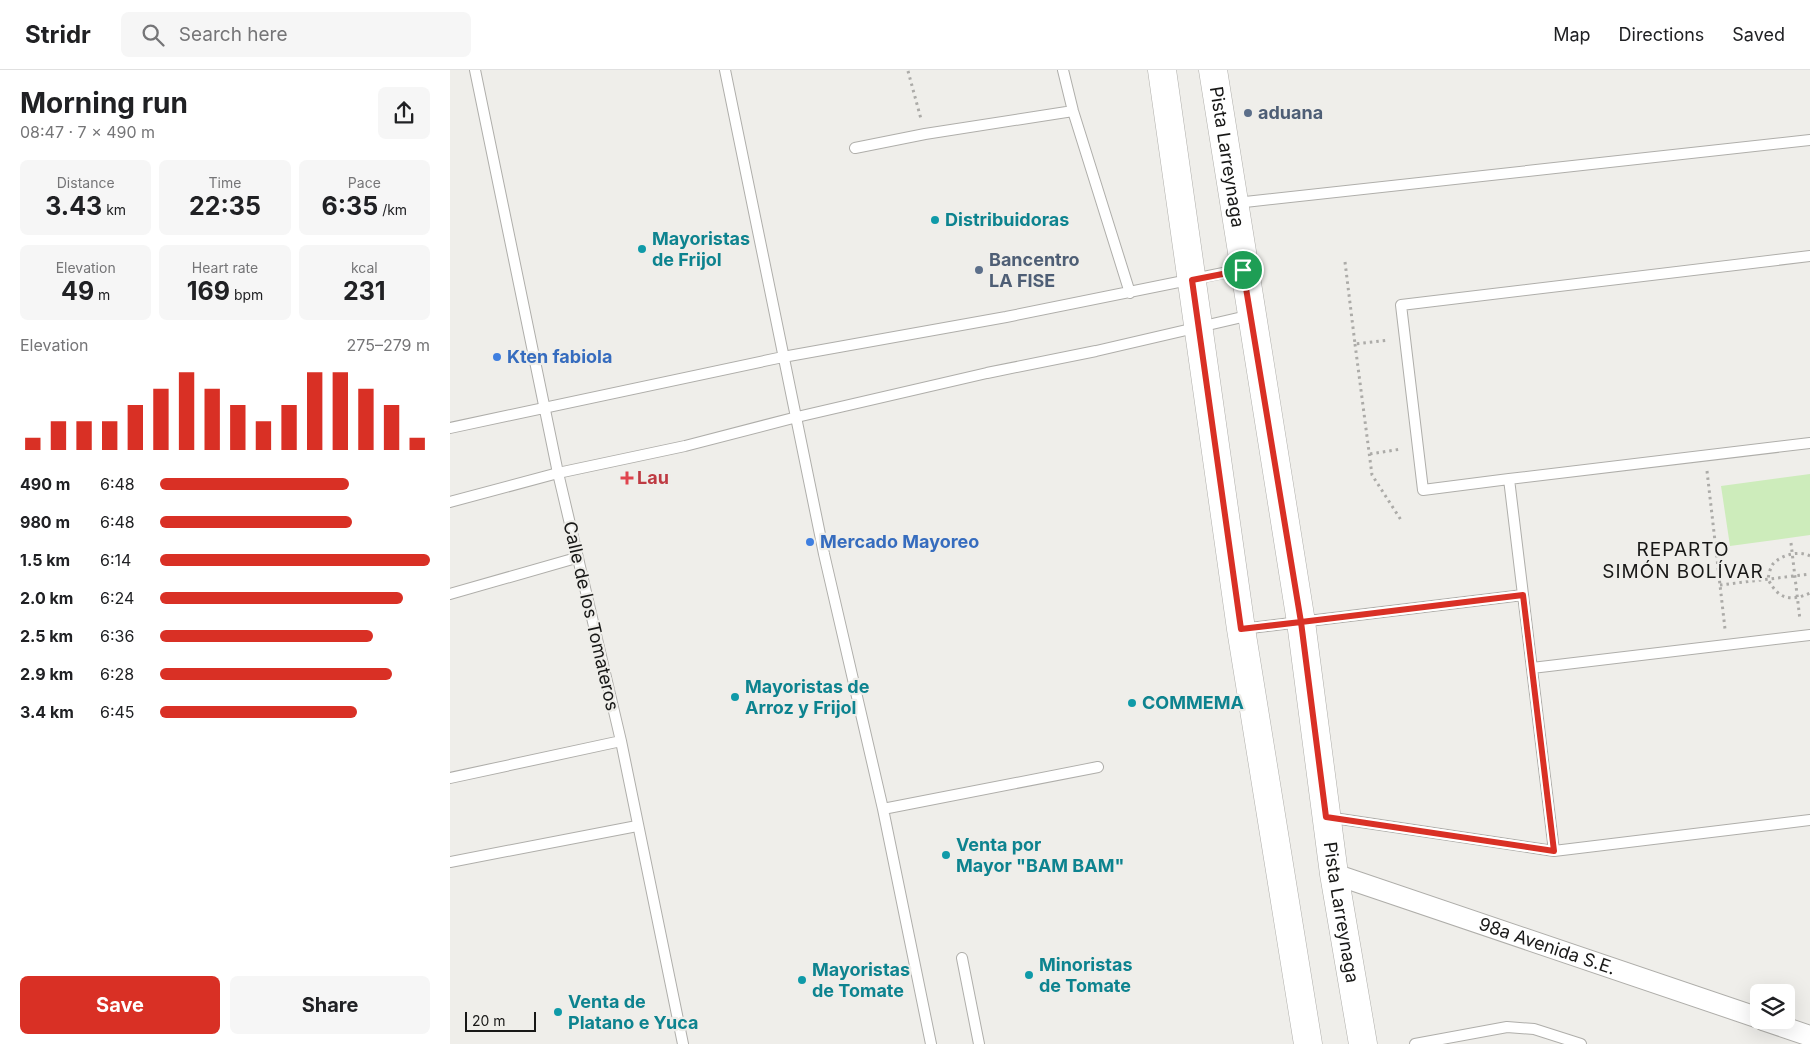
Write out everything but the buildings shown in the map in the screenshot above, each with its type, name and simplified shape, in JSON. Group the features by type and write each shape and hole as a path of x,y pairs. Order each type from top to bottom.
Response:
{"main road":[{"path":"1162,70 1200,327 1241,629 1308,1044"},
{"name":"Pista Larreynaga","path":"1213,70 1243,270 1301,622 1334,874 1363,1044"}],"street":[{"name":"98a Avenida S.E.","path":"1334,874 1750,1015"},
{"path":"1789,1029 1810,1036"}],"lane":[{"name":"Calle de los Tomateros","path":"474,70 576,558 621,741 683,1044"},
{"path":"725,70 824,554 882,809 931,1044"},
{"path":"1063,70 1073,111 1130,293"},
{"path":"856,148 925,134 1073,111"},
{"path":"1233,204 1810,140"},
{"path":"1810,256 1401,305 1423,490 1810,443"},
{"path":"450,428 783,357 1130,293 1243,270"},
{"path":"450,502 558,474 685,446 797,417 987,372 1096,351 1251,315"},
{"path":"1509,480 1554,851"},
{"path":"450,594 576,558"},
{"path":"1241,629 1523,595"},
{"path":"1532,668 1806,635"},
{"path":"450,778 621,741"},
{"path":"882,809 1098,767"},
{"path":"1326,817 1554,851 1810,820"},
{"path":"450,862 637,826"},
{"path":"962,958 979,1044"},
{"path":"1415,1044 1507,1026 1534,1029 1581,1044"}],"path":[{"path":"908,71 925,134"},
{"path":"1345,262 1372,475 1401,520"},
{"path":"1355,344 1405,337"},
{"path":"1370,454 1418,446"},
{"path":"1706,456 1726,645"},
{"path":"1791,543 1798,598 1806,635"},
{"path":"1810,556 1806,553 1780,557 1771,565 1768,579 1774,591 1787,598 1798,598 1810,593"},
{"path":"1720,585 1810,574"}],"green space":[{"path":"1810,474 1810,535 1730,546 1721,486"}],"place":[{"name":"aduana","path":"1248,113"},
{"name":"Distribuidoras","path":"935,220"},
{"name":"Mayoristas de Frijol","path":"642,249"},
{"name":"Bancentro LA FISE","path":"979,270"},
{"name":"Kten fabiola","path":"497,357"},
{"name":"Lau","path":"627,478"},
{"name":"Mercado Mayoreo","path":"810,542"},
{"name":"Mayoristas de Arroz y Frijol","path":"735,697"},
{"name":"COMMEMA","path":"1132,703"},
{"name":"Venta por Mayor \"BAM BAM\"","path":"946,855"},
{"name":"Minoristas de Tomate","path":"1029,975"},
{"name":"Mayoristas de Tomate","path":"802,980"},
{"name":"Venta de Platano e Yuca","path":"558,1012"}],"district":[{"name":"REPARTO SIMÓN BOLÍVAR","path":"1683,560"}],"route":[{"path":"1243,270 1192,280 1241,629 1301,622 1326,817 1554,851 1523,595 1301,622 1243,270"}]}
